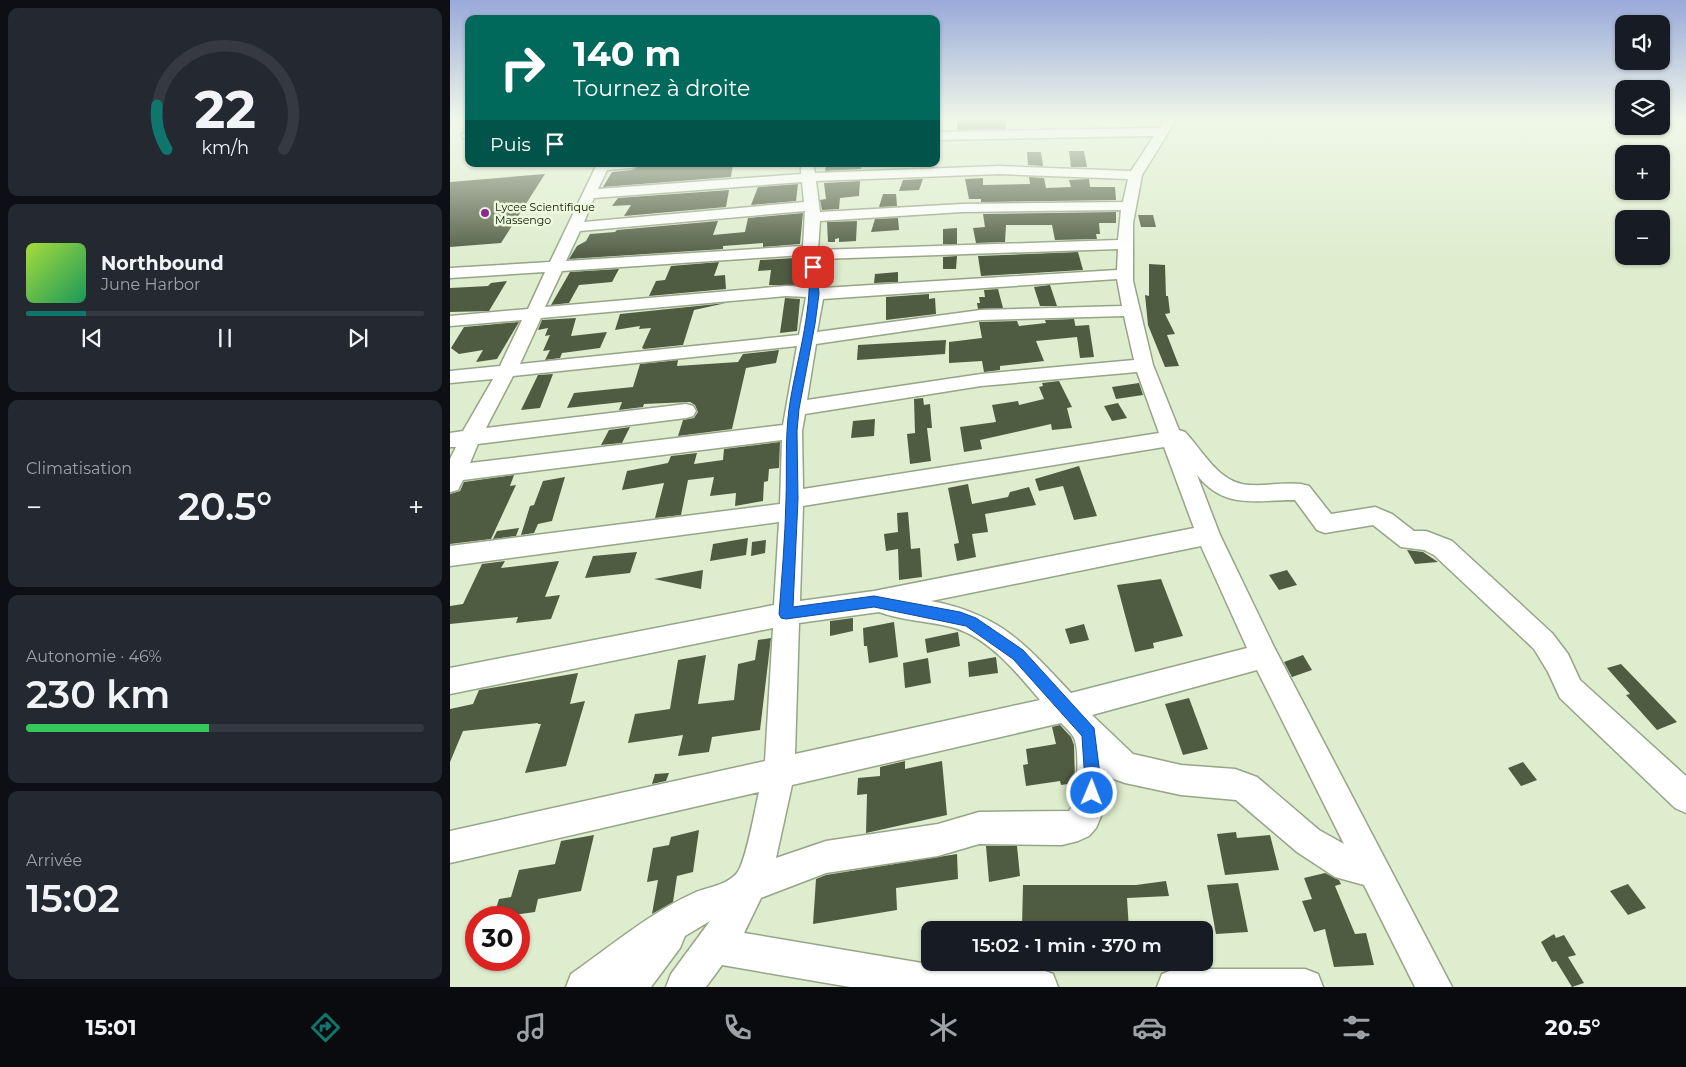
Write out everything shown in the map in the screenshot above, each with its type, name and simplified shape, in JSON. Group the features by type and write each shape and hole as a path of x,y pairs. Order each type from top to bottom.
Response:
{"street":[{"path":"1141,166 1135,175 1129,206 1125,274 1144,365 1160,406 1169,437 1208,535 1264,656 1434,987"},
{"path":"601,167 575,227 507,370 460,439 452,479 793,420 981,380 1144,365"},
{"path":"590,194 807,171 1018,170 1135,175"},
{"path":"684,987 730,924 749,885 759,860 779,774 792,506 793,420 809,339 815,294 811,253 812,211 807,171"},
{"path":"575,227 812,211 1129,206"},
{"path":"450,273 811,253 1126,244"},
{"path":"450,321 786,291 803,291 815,294 1125,274"},
{"path":"450,377 809,339 981,316 1131,310"},
{"path":"460,439 686,411"},
{"path":"450,556 792,506 1169,437 1179,438 1206,475 1222,486 1248,494 1300,492 1326,524 1375,516 1384,520 1408,540 1426,541 1443,548 1543,641 1558,663 1570,689 1686,797"},
{"path":"450,681 786,614 874,602 1208,535"},
{"path":"874,602 960,618 971,622 1018,655 1065,708 1125,768 1181,780 1235,784 1246,788 1308,841 1347,865 1374,871"},
{"path":"450,847 1065,708 1264,656"},
{"path":"584,987 682,917 707,904 727,900 749,885 826,857 938,840 979,828 1062,829 1078,825 1085,818 1090,804 1093,782 1089,733"},
{"path":"628,987 682,917"},
{"path":"714,946 932,985 1040,987"},
{"path":"1175,987 1305,987"}],"building":[{"path":"637,167 733,167 731,177 603,187 612,172 632,170"},
{"path":"826,167 861,167 861,169 825,171"},
{"name":"Lycee Scientifique Massengo","path":"545,174 501,243 450,247 450,182"},
{"path":"1029,177 1044,178 1046,188 1071,187 1069,180 1089,179 1090,187 1115,187 1116,200 981,202 981,199 969,199 965,179 983,178 983,185 1030,184"},
{"path":"923,179 919,190 899,191 903,180"},
{"path":"860,181 859,196 840,198 839,209 822,210 820,200 826,199 824,183"},
{"path":"798,184 796,201 751,205 758,187"},
{"path":"729,190 726,207 624,216 631,205 612,206 618,198"},
{"path":"883,194 896,194 897,206 879,207"},
{"path":"1116,212 1116,223 1099,223 1100,234 1096,234 1097,239 1055,240 1052,225 1006,225 1005,242 976,243 973,228 985,227 983,214"},
{"path":"803,213 800,244 763,247 763,243 723,246 723,249 569,259 577,246 586,241 590,234 718,221 713,235 745,232 748,218"},
{"path":"1138,215 1153,215 1156,227 1141,227"},
{"path":"898,218 899,230 871,232 875,219"},
{"path":"857,221 856,241 839,242 839,238 835,239 835,242 828,242 827,222"},
{"path":"957,228 957,244 943,244 943,229"},
{"path":"1078,252 1083,270 981,276 978,256"},
{"path":"957,256 956,269 943,269 943,257"},
{"path":"794,258 794,270 802,269 804,285 769,285 771,270 758,271 760,260"},
{"path":"719,262 714,276 725,275 726,289 649,296 656,281 665,280 671,266"},
{"path":"1149,264 1165,265 1166,296 1168,296 1170,313 1165,314 1175,334 1167,335 1179,366 1165,367 1148,325 1145,295 1149,296"},
{"path":"619,269 612,282 579,285 569,303 551,305 570,272"},
{"path":"898,272 898,282 874,283 875,274"},
{"path":"507,281 489,311 450,312 450,288 488,286 491,283"},
{"path":"1050,285 1057,306 1040,306 1034,287"},
{"path":"998,289 1003,308 978,309 979,297 985,297 984,290"},
{"path":"929,294 929,299 935,298 936,314 886,320 886,297"},
{"path":"785,298 800,299 797,331 780,333"},
{"path":"726,303 694,310 683,345 644,349 642,348 651,328 639,329 640,326 615,330 620,314"},
{"path":"576,318 571,336 607,332 600,348 562,353 560,358 545,360 550,350 543,351 550,335 545,336 548,328 538,330 542,320"},
{"path":"1074,319 1075,326 1089,325 1094,357 1080,358 1077,337 1036,341 1044,361 1000,366 1000,370 984,372 982,361 949,363 949,342 982,338 979,322 1017,321 1019,326 1046,323 1045,320"},
{"path":"519,322 497,359 476,362 483,350 459,354 451,348 464,327"},
{"path":"946,340 945,354 857,360 858,345"},
{"path":"779,350 776,363 746,368 732,429 678,436 683,420 694,418 698,412 695,405 690,402 644,404 643,407 619,410 622,402 567,408 574,393 633,387 640,364 678,360 677,366 738,362 743,354"},
{"path":"553,374 540,408 521,410 538,375"},
{"path":"1059,381 1072,407 1067,408 1072,428 1052,430 1051,424 980,440 982,449 964,452 960,427 996,422 992,405 1018,401 1019,405 1044,399 1039,387 1043,386 1042,383"},
{"path":"1139,383 1143,395 1116,399 1112,387"},
{"path":"923,398 924,405 930,404 932,428 927,428 931,461 910,464 907,434 915,433 914,399"},
{"path":"1118,403 1127,418 1112,421 1104,406"},
{"path":"875,419 874,436 851,438 853,421"},
{"path":"630,427 622,443 601,445 609,430"},
{"path":"780,442 779,468 769,469 768,481 764,482 763,501 735,506 736,493 710,496 714,477 688,480 681,515 655,518 664,483 622,490 627,471 668,463 671,456 697,453 694,464 723,460 724,449"},
{"path":"1079,466 1097,516 1074,520 1063,486 1039,491 1035,479"},
{"path":"514,475 510,486 516,485 491,539 450,544 450,494 460,491 464,482"},
{"path":"565,477 552,521 538,524 534,533 521,535 530,506 534,505 543,481"},
{"path":"968,484 972,504 1008,497 1010,492 1029,487 1036,505 985,514 988,532 972,534 976,557 957,561 954,544 959,543 948,488"},
{"path":"908,512 911,549 920,548 922,577 899,580 898,549 886,551 884,534 898,532 897,513"},
{"path":"519,528 516,536 493,539 497,531"},
{"path":"748,538 746,555 710,561 713,544"},
{"path":"766,540 765,553 751,556 752,542"},
{"path":"1407,550 1423,552 1438,562 1415,564"},
{"path":"637,552 630,573 585,578 593,556"},
{"path":"505,561 501,568 559,561 545,597 560,595 551,619 516,623 518,617 450,624 450,606 463,604 482,564"},
{"path":"703,570 701,589 654,579"},
{"path":"1287,570 1297,585 1279,590 1269,575"},
{"path":"1161,579 1183,636 1153,643 1154,648 1135,652 1117,585"},
{"path":"853,618 853,631 830,636 830,621"},
{"path":"894,622 898,657 869,663 867,646 864,646 863,628"},
{"path":"1084,624 1089,640 1070,644 1065,629"},
{"path":"958,632 960,646 927,653 925,639"},
{"path":"771,638 760,730 712,737 709,752 678,756 683,735 628,743 635,714 670,709 678,660 706,655 698,704 734,700 738,664 755,660 758,640"},
{"path":"1303,655 1312,670 1292,677 1284,662"},
{"path":"996,657 998,673 969,677 968,662"},
{"path":"928,658 931,683 905,688 903,663"},
{"path":"1621,664 1677,722 1657,730 1626,695 1630,694 1607,668"},
{"path":"578,673 570,704 585,701 566,766 525,773 541,724 538,723 463,731 450,762 450,709 473,704 479,690"},
{"path":"1189,698 1208,749 1183,755 1165,704"},
{"path":"1060,725 1071,737 1074,745 1075,783 1061,785 1060,781 1026,786 1023,765 1028,764 1026,749 1056,744 1052,727"},
{"path":"905,761 905,769 942,761 947,815 866,833 867,794 857,795 858,778 880,776 880,767"},
{"path":"1523,762 1537,780 1521,786 1508,768"},
{"path":"669,773 666,781 652,784 655,774"},
{"path":"699,830 693,872 677,876 673,902 652,914 658,880 647,882 653,848 669,845 671,837"},
{"path":"1236,832 1237,838 1270,835 1279,870 1225,875 1217,834"},
{"path":"594,835 581,891 538,899 535,912 530,913 530,906 497,906 499,899 511,897 519,870 555,864 561,841"},
{"path":"986,846 1017,846 1020,876 989,882"},
{"path":"957,854 958,879 896,888 897,910 813,924 816,879 826,875"},
{"path":"1325,873 1339,880 1341,884 1335,886 1355,934 1366,933 1374,965 1334,967 1325,929 1314,932 1302,901 1312,899 1304,878"},
{"path":"1166,881 1169,896 1127,898 1128,921 1022,921 1023,885 1136,885"},
{"path":"1238,883 1248,932 1216,934 1207,885"},
{"path":"1628,884 1646,908 1628,915 1610,891"},
{"path":"1554,934 1556,938 1564,935 1576,955 1568,957 1584,983 1572,987 1556,961 1552,962 1541,942"}],"place":[{"name":"Lycee Scientifique Massengo","path":"485,213"}],"route":[{"path":"813,267 815,294 809,339 794,409 792,431 792,499 786,614 874,602 960,618 971,622 1018,655 1089,733 1093,782 1092,793"}]}
